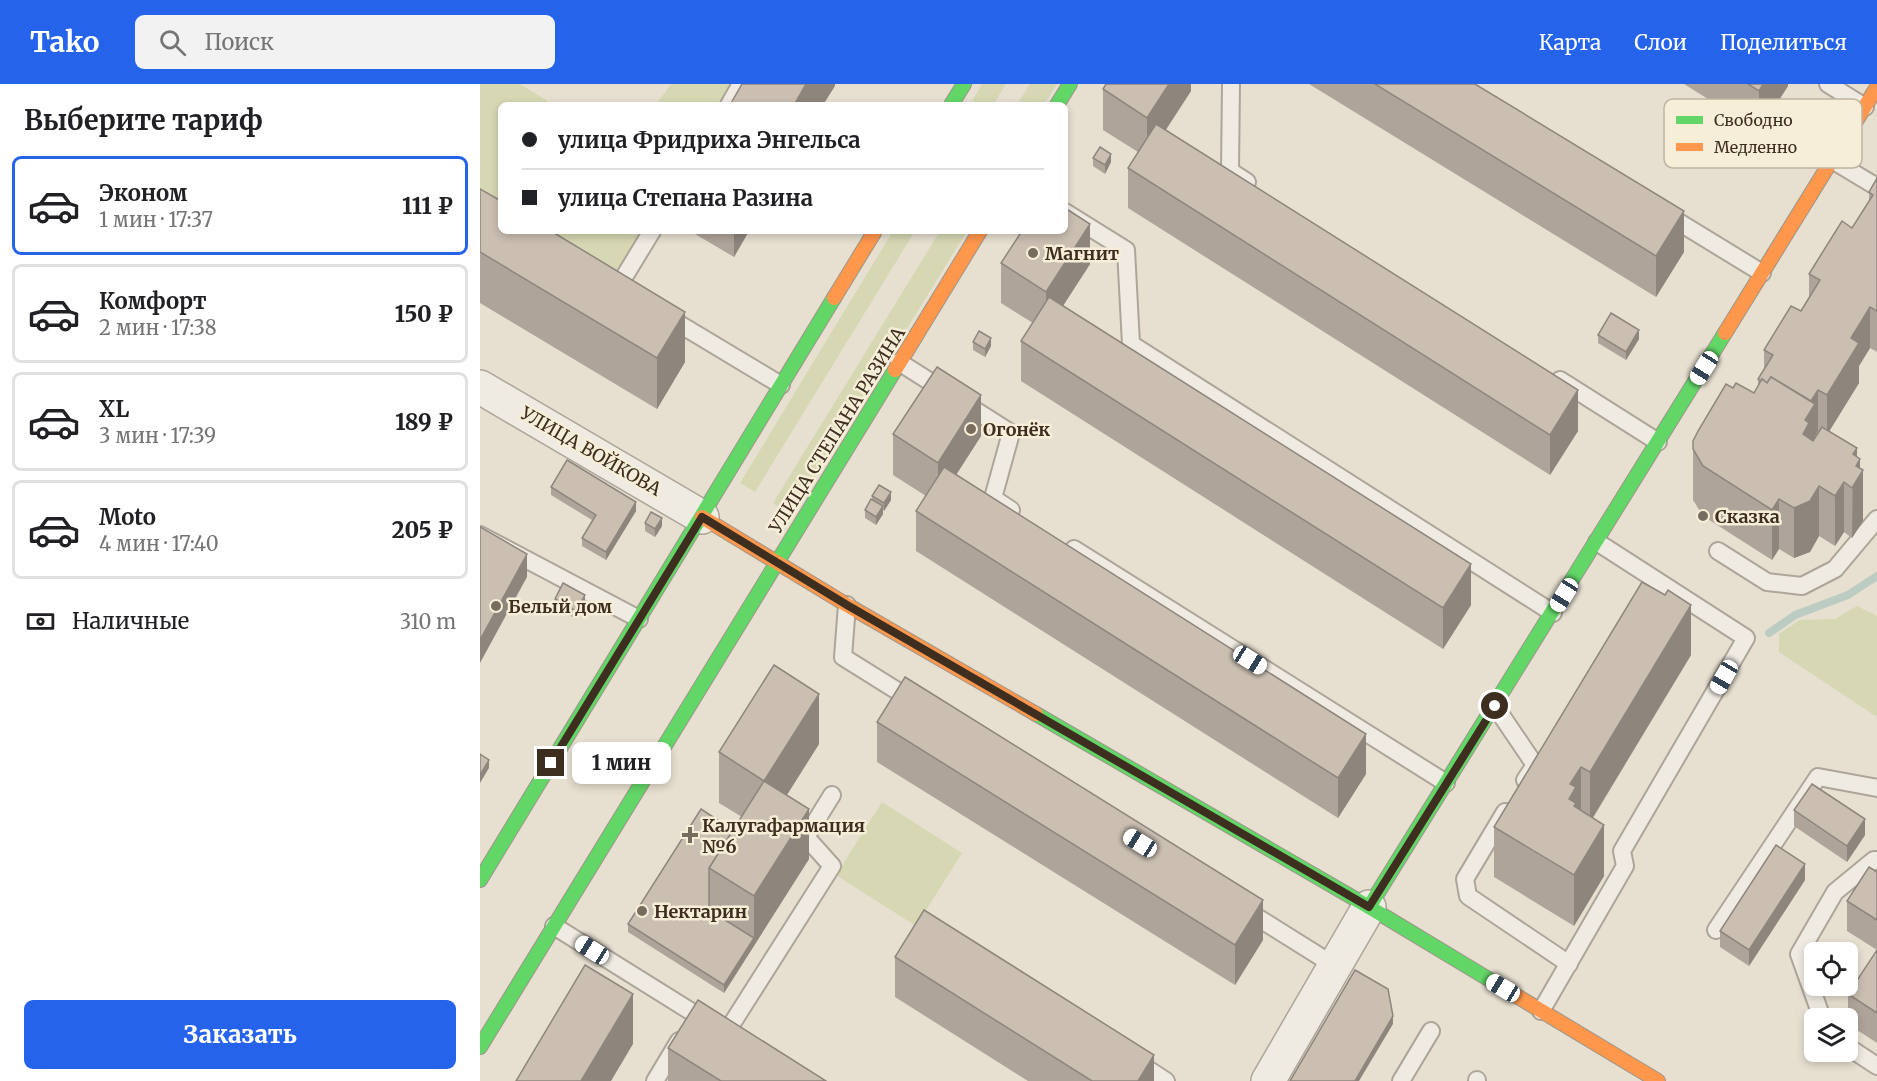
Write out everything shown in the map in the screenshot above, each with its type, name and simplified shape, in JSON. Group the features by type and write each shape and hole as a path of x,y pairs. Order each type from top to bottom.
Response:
{"street":[{"path":"953,102 964,84"},
{"path":"1059,102 1070,84"},
{"path":"1862,112 1877,87"},
{"path":"1268,1081 1369,907 1827,168"},
{"path":"480,880 873,234"},
{"name":"УЛИЦА СТЕПАНА РАЗИНА","path":"480,1047 978,234"},
{"name":"УЛИЦА ВОЙКОВА","path":"480,387 702,517"},
{"path":"702,517 847,605 1369,907 1658,1081"}],"lane":[{"path":"731,102 741,84"},
{"path":"1230,84 1230,171 1260,190"},
{"path":"1828,84 1852,99"},
{"path":"1845,168 1877,188"},
{"path":"1654,206 1762,273"},
{"path":"1068,214 1126,250 1131,344 1553,613"},
{"path":"618,287 650,234"},
{"path":"648,305 781,384"},
{"path":"899,362 1011,433 993,498 1023,517"},
{"path":"1549,373 1658,442"},
{"path":"1718,551 1767,582 1802,586 1835,569 1877,519"},
{"path":"480,535 639,619"},
{"path":"1541,1011 1625,866 1622,851 1746,638 1597,542"},
{"path":"1064,543 1446,783"},
{"path":"847,605 843,657 924,708"},
{"path":"1495,706 1534,765 1465,879 1468,896 1569,964"},
{"path":"1716,930 1818,777 1877,788"},
{"path":"554,926 731,1036 832,866 806,837 832,795"},
{"path":"1818,1008 1799,954 1835,892 1874,860 1877,860"},
{"path":"1227,898 1335,966"},
{"path":"655,1081 695,1014"},
{"path":"1401,1081 1431,1031"},
{"path":"1858,1054 1877,1066"},
{"path":"1125,1055 1166,1081"}],"green space":[{"path":"480,84 520,84 549,102 498,102 498,215 480,205"},
{"path":"671,84 741,84 731,102 658,102"},
{"path":"982,84 1006,84 995,102 972,102"},
{"path":"1030,84 1057,84 1046,102 1019,102"},
{"path":"529,234 650,234 618,287"},
{"path":"891,234 913,234 755,492 740,483"},
{"path":"938,234 965,234 792,515 773,503"},
{"path":"1857,606 1877,616 1877,717 1779,652 1779,634 1800,620 1835,619"},
{"path":"882,802 962,853 916,926 836,875"}],"building":[{"path":"742,84 806,84 796,102 732,102"},
{"path":"1106,84 1169,84 1147,118 1103,89"},
{"path":"1375,84 1475,84 1684,211 1656,256"},
{"path":"1748,84 1763,84 1759,91"},
{"path":"1156,124 1578,390 1550,435 1128,168"},
{"path":"1100,147 1111,154 1105,165 1093,158"},
{"path":"1877,178 1877,311 1870,307 1851,338 1859,343 1827,395 1818,390 1811,401 1771,377 1767,383 1762,379 1761,381 1758,379 1773,355 1764,350 1791,306 1801,311 1820,280 1809,274 1842,221 1852,228 1873,195 1869,192"},
{"path":"480,189 498,199 498,234 556,234 685,312 657,358 480,252"},
{"path":"1068,210 1090,224 1046,292 1001,263 1020,234 1068,234"},
{"path":"1049,297 1471,564 1443,608 1021,341"},
{"path":"1611,313 1639,330 1626,352 1598,335"},
{"path":"979,331 991,338 985,349 973,342"},
{"path":"937,367 981,395 938,463 893,434"},
{"path":"1771,377 1815,404 1805,420 1809,423 1803,434 1813,441 1822,427 1857,448 1853,454 1860,459 1856,466 1863,470 1852,488 1844,482 1835,496 1819,486 1810,501 1794,508 1779,499 1772,510 1703,466 1693,449 1693,441 1726,384 1733,388 1736,383 1754,393 1762,379 1767,383"},
{"path":"567,460 636,502 606,552 582,538 596,515 551,487"},
{"path":"944,467 1366,734 1338,778 916,511"},
{"path":"879,485 891,492 884,503 872,496"},
{"path":"871,499 883,506 876,517 865,510"},
{"path":"651,512 662,518 655,529 645,523"},
{"name":"Белый дом","path":"480,527 527,554 480,640"},
{"path":"1642,582 1665,595 1668,590 1691,605 1590,772 1581,767 1570,784 1576,787 1569,799 1576,803 1574,806 1604,825 1574,875 1494,827"},
{"path":"563,583 585,595 576,611 555,599"},
{"path":"774,665 819,694 764,781 719,752"},
{"path":"905,677 1263,900 1235,945 877,722"},
{"path":"480,754 489,760 480,775"},
{"path":"764,781 809,809 754,896 709,868"},
{"path":"1812,784 1865,819 1847,846 1794,810"},
{"path":"701,809 733,830 709,868 709,910 754,938 724,985 628,924"},
{"path":"1776,845 1805,864 1749,950 1720,931"},
{"path":"1869,867 1877,872 1877,920 1847,901"},
{"path":"924,910 1154,1055 1138,1081 1092,1081 895,957"},
{"path":"1877,950 1877,1013 1851,996 1858,996 1858,979"},
{"path":"585,965 633,994 581,1081 516,1081"},
{"path":"1355,970 1388,989 1393,1016 1355,1081 1290,1081"},
{"path":"698,1000 826,1081 721,1081 668,1048"}],"waterway":[{"path":"1769,633 1795,615 1848,595 1877,576"}],"traffic: fast":[{"path":"953,102 964,84"},
{"path":"1059,102 1070,84"},
{"path":"480,880 834,298"},
{"path":"1369,907 1725,333"},
{"path":"480,1047 895,370"},
{"path":"1036,714 1369,907 1505,989"}],"traffic: slow":[{"path":"1862,111 1877,87"},
{"path":"1725,333 1827,168"},
{"path":"834,298 873,234"},
{"path":"895,370 978,234"},
{"path":"702,517 847,605 1036,714"},
{"path":"1505,989 1658,1081"}],"place":[{"name":"Магнит","path":"1033,253"},
{"name":"Огонёк","path":"971,429"},
{"name":"Сказка","path":"1703,516"},
{"name":"Белый дом","path":"496,606"},
{"name":"Калугафармация №6","path":"690,835"},
{"name":"Нектарин","path":"642,911"}],"route":[{"path":"551,763 702,517 847,605 1369,907 1495,706"}]}
